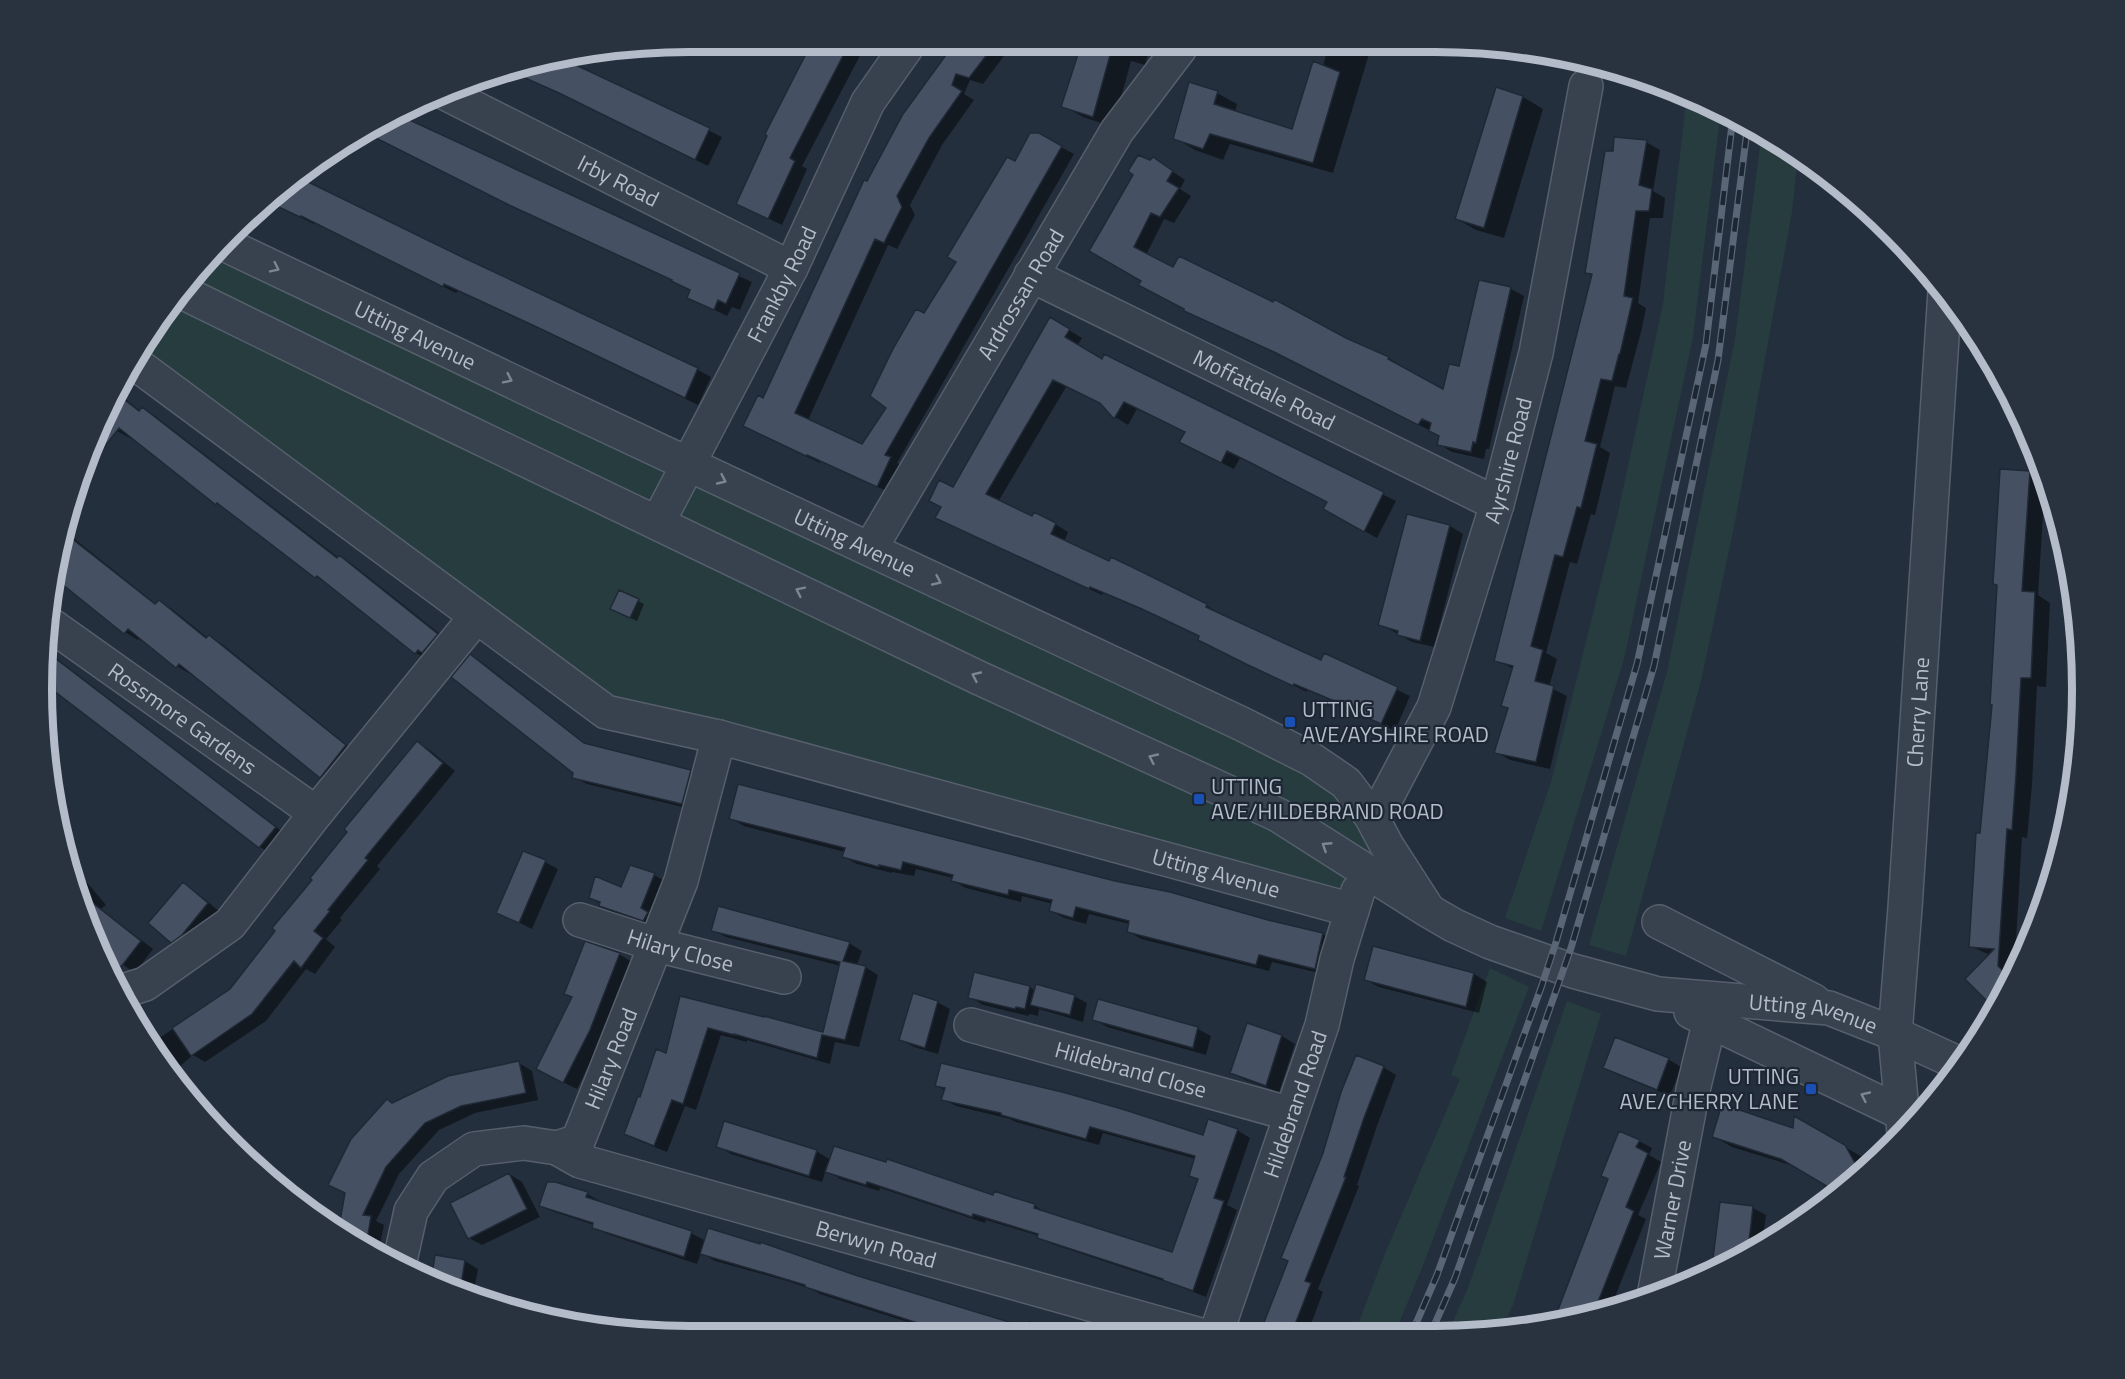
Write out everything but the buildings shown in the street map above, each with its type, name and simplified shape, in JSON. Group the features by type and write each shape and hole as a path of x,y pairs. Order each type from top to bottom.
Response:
{"street":[{"name":"Frankby Road","path":"658,522 791,268 868,102 902,53"},
{"name":"Ardrossan Road","path":"870,549 1117,131 1176,53"},
{"name":"Ayrshire Road","path":"1371,816 1384,802 1434,706 1497,504 1536,353 1586,86"},
{"name":"Irby Road","path":"454,98 791,268"},
{"name":"Utting Avenue","path":"231,247 1311,759 1346,783 1371,816 1387,846 1429,911"},
{"name":"Moffatdale Road","path":"1031,275 1497,504"},
{"name":"Utting Avenue","path":"189,296 977,677 1278,815 1453,926 1539,960 1712,1010 1904,1120"},
{"name":"Cherry Lane","path":"1908,1116 1896,1034 1955,327"},
{"name":"Utting Avenue","path":"140,367 606,711 720,737 1352,910"},
{"path":"128,989 145,984 230,924 316,813 476,617"},
{"name":"Rossmore Gardens","path":"56,629 316,813"},
{"name":"Hilary Road","path":"557,1148 578,1141 657,945 681,881 720,737"},
{"path":"1364,871 1387,846"},
{"name":"Hildebrand Road","path":"1219,1326 1322,1025 1338,959 1364,871"},
{"name":"Hilary Close","path":"580,920 657,945 784,977"},
{"path":"1659,922 1829,1008"},
{"name":"Utting Avenue","path":"1712,1010 1829,1008 1896,1034 1953,1061"},
{"name":"Warner Drive","path":"1656,1287 1693,1090 1712,1010"},
{"name":"Hildebrand Close","path":"971,1025 1291,1114"},
{"path":"401,1257 411,1211 433,1177 474,1149 524,1143 557,1148"},
{"name":"Berwyn Road","path":"557,1148 580,1161 1168,1326"}],"green space":[{"path":"1686,104 1720,120 1693,337 1624,659 1541,931 1505,918 1551,782 1617,517 1663,304"},
{"path":"1761,142 1797,166 1792,212 1734,527 1701,681 1626,956 1589,945 1667,672 1735,339"},
{"path":"231,247 1311,759 1387,846 1364,872 1352,910 606,712 140,367 184,302"},
{"path":"1490,968 1529,987 1398,1326 1357,1326 1384,1256 1460,1079 1451,1075"},
{"path":"1567,1001 1601,1014 1513,1305 1505,1322 1451,1326 1468,1288"}],"railway":[{"path":"1415,1326 1437,1275 1542,985 1637,664 1706,344 1732,126"},
{"path":"1434,1326 1455,1278 1571,948 1654,666 1718,360 1747,134"}],"place":[{"name":"UTTING AVE/AYSHIRE ROAD","path":"1290,722"},
{"name":"UTTING AVE/HILDEBRAND ROAD","path":"1199,799"},
{"name":"UTTING AVE/CHERRY LANE","path":"1811,1089"}]}
